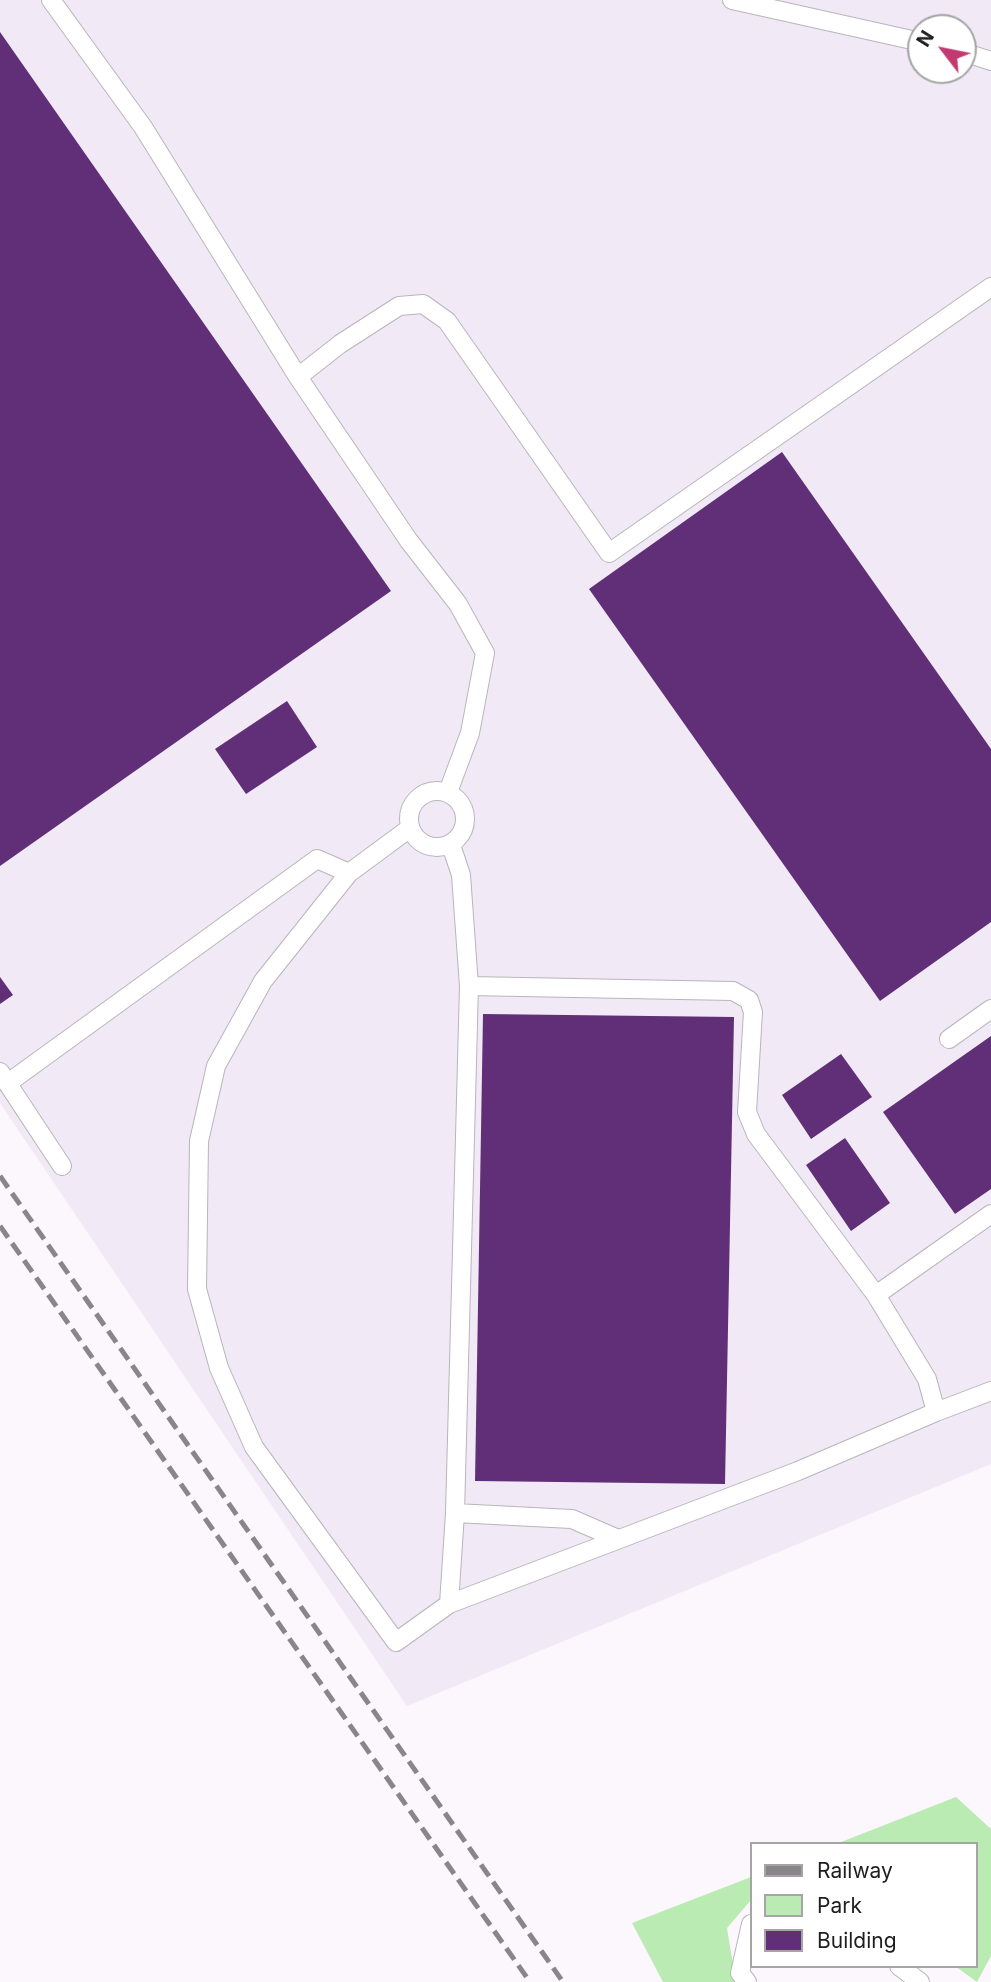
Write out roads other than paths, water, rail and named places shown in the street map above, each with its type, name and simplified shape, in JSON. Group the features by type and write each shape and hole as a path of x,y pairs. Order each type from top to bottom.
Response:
{"lane":[{"path":"51,0 143,127 298,377 409,541 458,604 485,653 470,733 448,792"},
{"path":"732,0 907,39"},
{"path":"298,377 340,344 399,306 422,304 447,321 609,553 991,287"},
{"path":"432,791 448,792 461,802 466,818 462,834 451,845 434,848 419,842 410,828 409,812 417,798 432,791"},
{"path":"410,828 349,873 263,981 216,1066 199,1141 197,1289 219,1368 254,1447 396,1642 450,1604 798,1471 991,1391"},
{"path":"450,1604 455,1513 468,986 461,875 451,845"},
{"path":"62,1166 4,1077 317,859 349,873"},
{"path":"468,986 733,991 749,1000 753,1012 747,1112 751,1123 756,1134 876,1295 927,1379 936,1412"},
{"path":"949,1039 991,1009"},
{"path":"876,1295 991,1214"},
{"path":"455,1513 572,1519 618,1539"},
{"path":"747,1982 740,1973 750,1928"},
{"path":"902,1968 920,1982"}],"railway":[{"path":"0,1176 563,1982"},
{"path":"0,1226 530,1982"}]}
